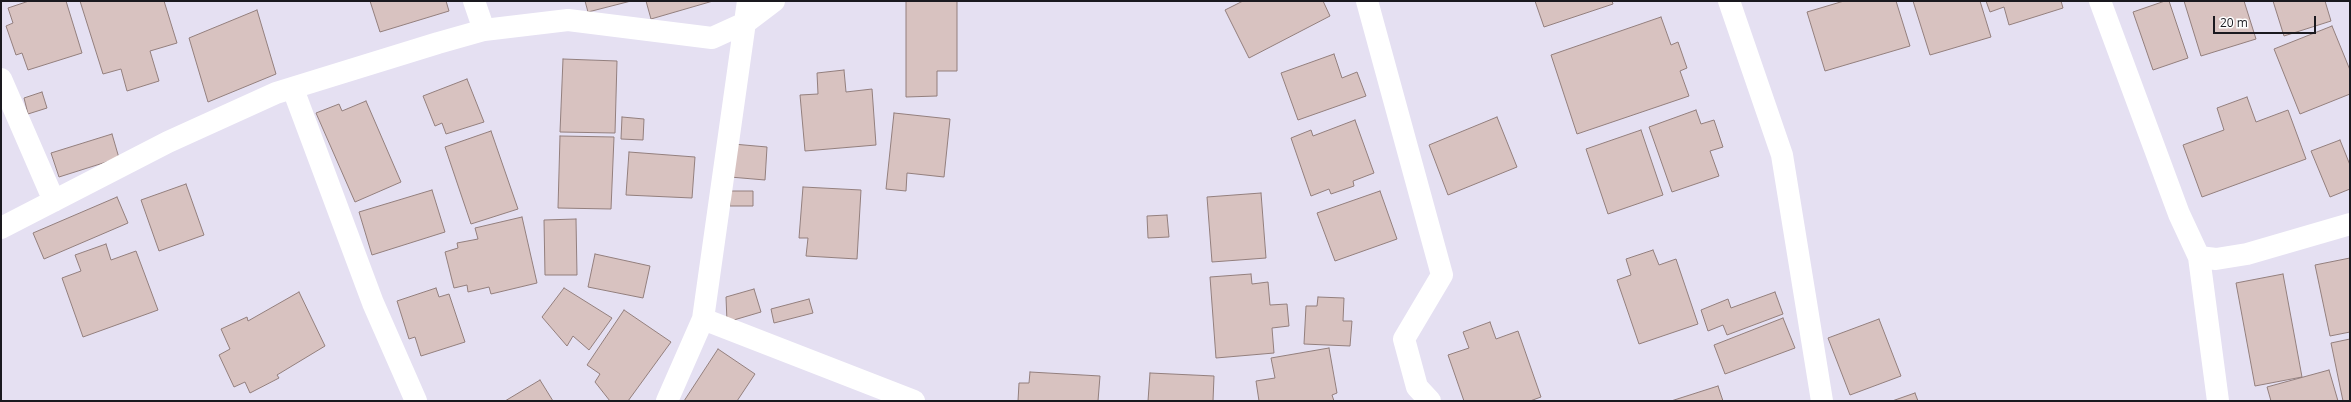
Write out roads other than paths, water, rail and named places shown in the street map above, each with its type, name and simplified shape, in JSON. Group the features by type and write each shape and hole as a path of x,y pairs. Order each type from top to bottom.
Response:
{"street":[{"path":"474,1 484,30"},
{"path":"667,401 703,319 721,178 748,1"},
{"path":"1,228 168,142 276,93 484,30 568,20 712,38 745,23 774,1"},
{"path":"1367,1 1442,275 1404,339 1417,387 1430,401"},
{"path":"1729,1 1782,155 1822,401"},
{"path":"2100,1 2179,214 2199,257 2218,401"},
{"path":"1,79 54,202"},
{"path":"293,89 374,303 416,401"},
{"path":"2199,257 2216,259 2247,254 2350,224"},
{"path":"703,319 914,401"}]}
